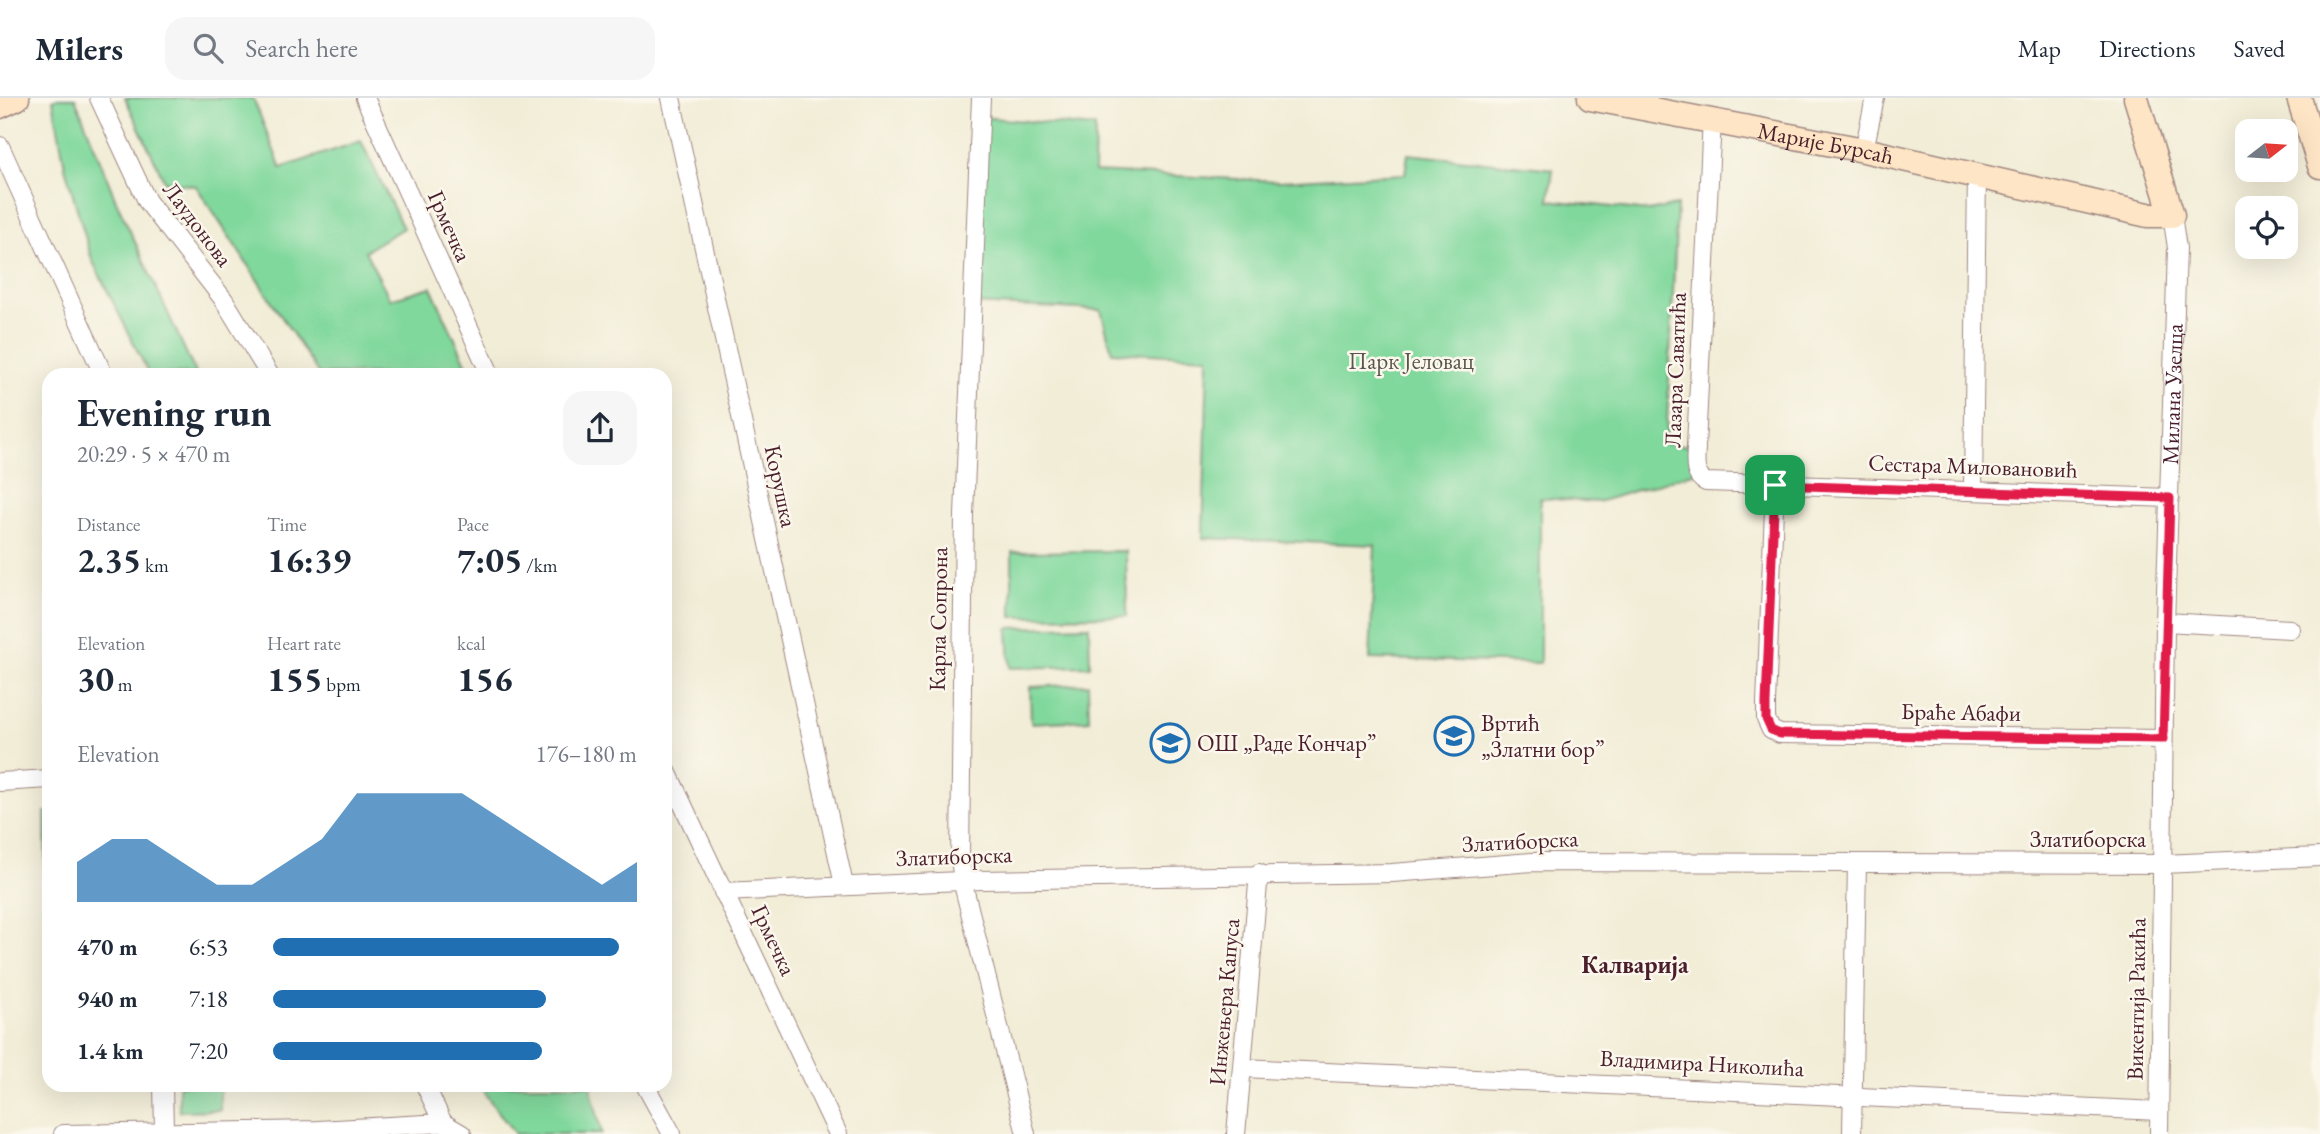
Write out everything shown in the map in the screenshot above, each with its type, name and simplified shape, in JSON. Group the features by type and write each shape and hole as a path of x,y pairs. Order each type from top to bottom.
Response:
{"street":[{"path":"0,106 17,98"},
{"name":"Лаудонова","path":"99,98 148,201 225,300 265,368"},
{"name":"Грмечка","path":"365,98 487,368"},
{"name":"Корушка","path":"671,98 844,885"},
{"name":"Карла Сопрона","path":"981,98 964,515 960,859 962,880 1026,1134"},
{"name":"Марије Бурсаћ","path":"1590,98 1864,150 2148,215 2172,215"},
{"path":"1864,150 1875,98"},
{"name":"Милана Узелца","path":"2136,98 2172,215 2177,247 2165,622 2163,864"},
{"path":"2299,98 2320,166"},
{"name":"Лазара Саватића","path":"1712,120 1696,472 1706,482 1775,485"},
{"path":"0,146 100,368"},
{"path":"1973,490 1977,175"},
{"name":"Сестара Миловановић","path":"1775,485 2170,498"},
{"name":"Браће Абафи","path":"1775,485 1766,719 1771,730 1780,734 2163,739"},
{"path":"2165,622 2290,629"},
{"path":"0,782 42,779"},
{"name":"Грмечка","path":"672,782 838,1134"},
{"name":"Златиборска","path":"723,892 962,880 1259,873 1392,873 1532,862 2163,864 2320,857"},
{"path":"1852,1134 1857,863"},
{"name":"Викентија Ракића","path":"2159,1134 2163,864"},
{"name":"Инжењера Капуса","path":"1236,1134 1259,873"},
{"name":"Владимира Николића","path":"1242,1068 2159,1111"},
{"path":"163,1092 164,1130"},
{"path":"428,1092 443,1123"},
{"path":"649,1092 672,1134"},
{"path":"63,1134 164,1130 318,1132 443,1123 462,1134"}],"green space":[{"path":"75,98 117,203 193,368 146,368 92,260 65,167 53,100"},
{"path":"125,98 253,98 281,168 361,141 403,228 365,251 390,299 431,287 468,368 315,368 196,186 165,182"},
{"name":"Парк Јеловац","path":"980,117 1095,127 1094,172 1279,181 1405,174 1408,154 1553,169 1549,200 1649,211 1677,205 1666,444 1696,446 1696,472 1598,502 1540,498 1540,663 1370,659 1375,545 1203,538 1208,357 1112,352 1101,310 972,304"},
{"path":"1126,551 1127,616 1012,617 1012,552"},
{"path":"1089,626 1090,666 1010,668 1008,628"},
{"path":"1088,684 1089,720 1031,723 1030,687"},
{"path":"179,1092 220,1092 220,1110 179,1111"},
{"path":"485,1092 592,1092 602,1134 515,1134"}],"place":[{"name":"Вртић „Златни бор”","path":"1454,736"},
{"name":"ОШ „Раде Кончар”","path":"1170,743"}],"district":[{"name":"Калварија","path":"1635,965"}],"route":[{"path":"1775,485 2170,498 2163,739 1780,734 1771,730 1766,719 1766,703 1775,485"}]}
